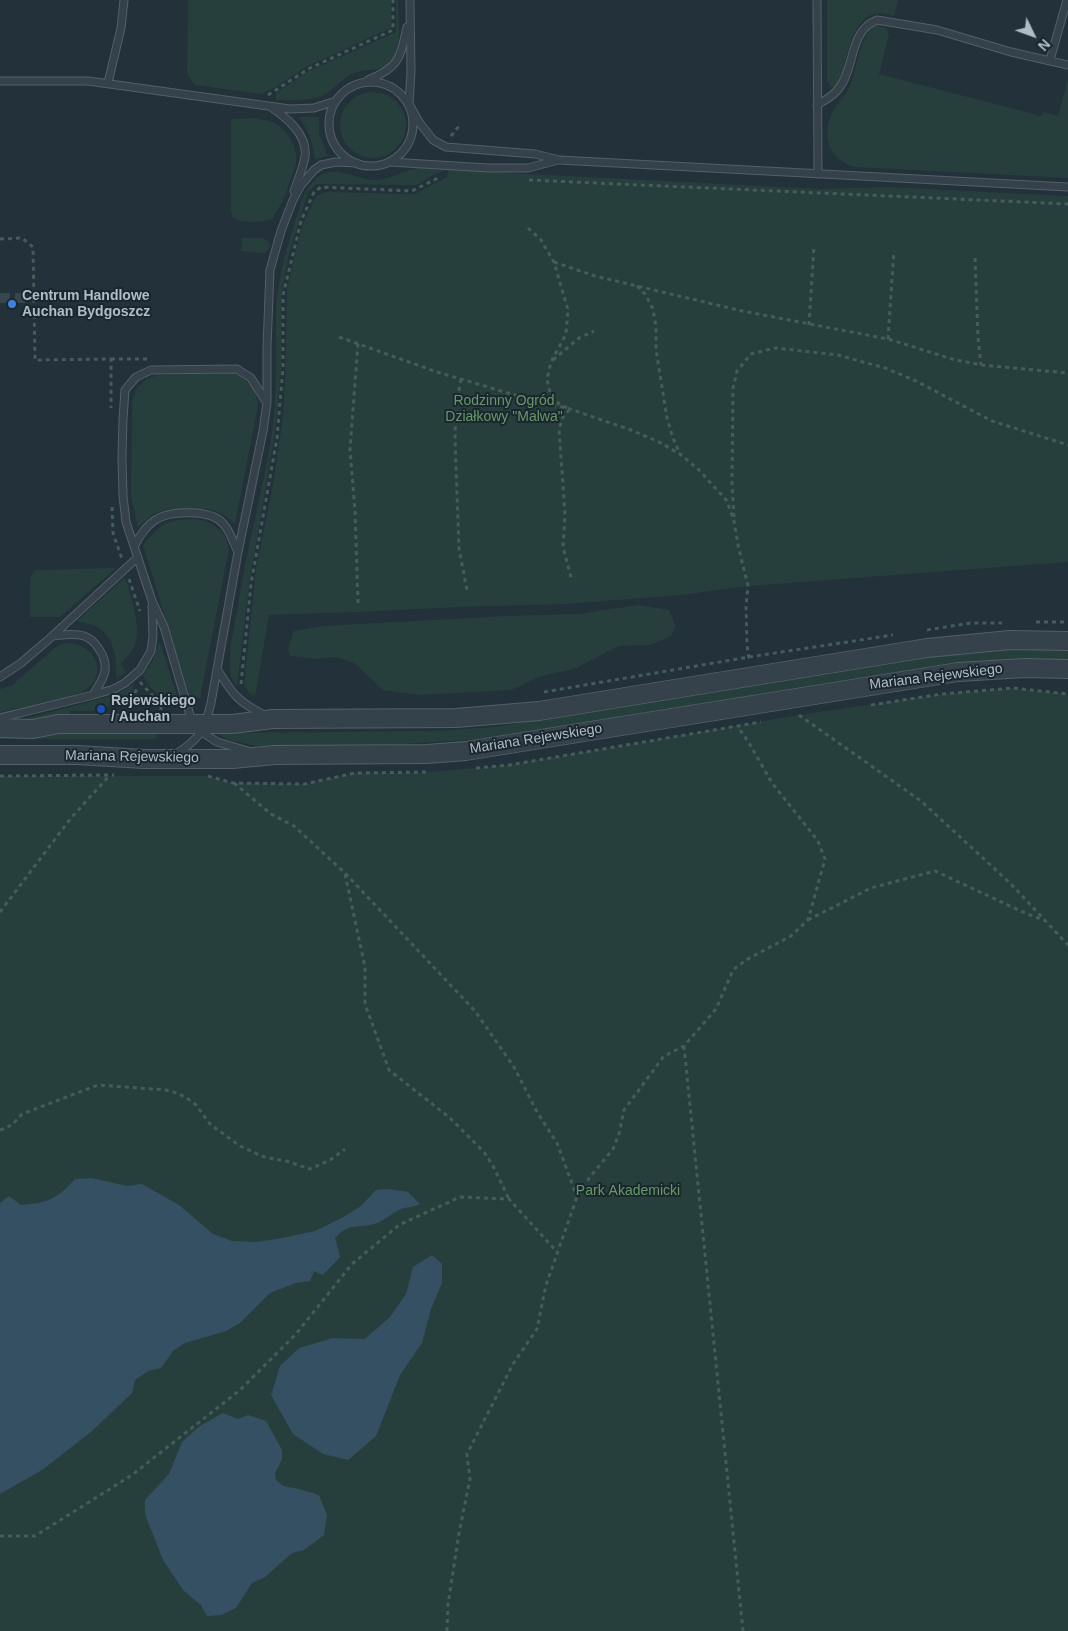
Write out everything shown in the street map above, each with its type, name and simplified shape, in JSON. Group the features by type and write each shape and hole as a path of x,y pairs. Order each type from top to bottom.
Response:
{"street":[{"name":"Mariana Rejewskiego","path":"0,728 33,729 58,724 162,724 200,727 273,719 500,716 549,710 753,676 971,643 1010,640 1068,641"},
{"name":"Mariana Rejewskiego","path":"0,755 232,759 275,755 418,754 466,750 958,672 1025,668 1068,669"}],"lane":[{"path":"108,83 121,28 124,0"},
{"path":"285,220 301,185 321,164 336,162 357,163 368,166 379,165 389,162 401,154 409,143 413,130 413,116 409,104 411,72 410,0"},
{"path":"817,0 818,174"},
{"path":"1050,60 1067,0"},
{"path":"357,163 346,157 337,148 331,137 329,125 331,113 336,101 343,92 352,86 380,75 392,67 401,56 410,16"},
{"path":"817,105 839,89 847,72 858,38 867,26 876,20 937,30 1011,52 1068,65"},
{"path":"0,81 69,80 108,83 290,109 314,108 336,101"},
{"path":"363,82 389,85 400,93 433,140 446,147 535,154 560,160 1068,187"},
{"path":"170,759 190,745 200,727 217,669 238,552 262,439 267,403 270,270 305,157 302,140 289,120 269,106"},
{"path":"389,162 488,168 528,168 560,160"},
{"path":"267,403 251,378 237,369 160,369 143,374 130,383 125,390 122,458 126,522 152,601 164,627 185,703 200,727 218,742 242,750 275,755"},
{"path":"135,545 142,534 157,518 166,515 193,513 215,517 226,527 238,552"},
{"path":"0,677 21,663 138,557"},
{"path":"0,718 114,689 125,683 135,675 148,658 153,642 152,601"},
{"path":"52,636 74,634 85,636 96,644 105,658 105,672 103,680 92,695"},
{"path":"217,669 237,699 248,707 273,719"}],"path":[{"path":"255,104 310,68 394,30 393,0"},
{"path":"446,147 454,131 459,126"},
{"path":"237,699 244,692 241,684 251,584 277,438 283,368 283,295 301,221 314,192 321,187 412,191 444,174 445,165"},
{"path":"526,180 1068,204"},
{"path":"528,228 541,240 554,262 568,310 566,334 551,362 547,380 550,393 559,404 570,410"},
{"path":"0,239 22,238 33,247 35,360 111,359 111,410"},
{"path":"809,325 814,246"},
{"path":"888,339 894,251"},
{"path":"975,258 981,365"},
{"path":"554,262 588,274 637,285 658,292 809,325 888,339 952,360 981,365 1068,373"},
{"path":"637,285 645,294 653,309 656,327 656,350 667,418 680,454"},
{"path":"24,298 34,298"},
{"path":"551,362 579,338 594,331"},
{"path":"339,337 404,361 631,430 659,442 680,454 699,470 726,501 734,521"},
{"path":"358,343 350,450 358,603"},
{"path":"753,676 747,645 746,606 748,586 734,521 732,484 733,388 737,371 751,354 775,348 838,355 885,368 916,381 992,421 1068,445"},
{"path":"461,379 456,407 455,439 459,549 467,590"},
{"path":"570,410 563,417 559,429 565,515 563,548 572,581"},
{"path":"112,505 113,533 140,612"},
{"path":"1029,622 1068,622"},
{"path":"922,630 971,623 1010,623"},
{"path":"540,694 548,691 749,657 894,635"},
{"path":"135,675 161,705 162,724"},
{"path":"131,704 137,688"},
{"path":"863,706 942,694 1014,688 1068,694"},
{"path":"153,707 185,703"},
{"path":"125,712 136,710"},
{"path":"790,716 808,713"},
{"path":"798,715 921,801 1010,883 1068,945"},
{"path":"764,722 738,727 772,783 818,841 825,859 808,920"},
{"path":"0,912 71,818 110,775"},
{"path":"233,783 271,814 294,826 345,873 475,1011 514,1067 557,1143 577,1196"},
{"path":"447,1631 448,1604 470,1479 467,1454 513,1364 538,1329 546,1285 577,1196 613,1149 619,1134 624,1110 664,1056 684,1046 716,1009 733,970 746,960 791,936 808,920 871,888 935,871 1025,913 1047,921"},
{"path":"345,873 365,967 366,1004 389,1070 450,1118 484,1152 509,1199 556,1252"},
{"path":"684,1046 743,1631"},
{"path":"0,1130 14,1124 22,1114 98,1084 177,1093 196,1105 210,1124 226,1136 240,1146 264,1157 283,1162 286,1161 310,1169 330,1160 345,1149"},
{"path":"0,1536 35,1536 132,1475 240,1390 296,1334 352,1264 399,1225 460,1197 509,1199"}],"green space":[{"path":"188,0 391,0 391,28 306,67 276,87 261,94 195,85 187,74"},
{"path":"396,0 398,0 399,38 397,52 391,63 382,68 354,73 319,97 303,100 276,100 276,93 309,71 396,32"},
{"path":"827,0 898,0 894,16 882,13 874,14 860,24 847,53 840,82 834,88 827,82"},
{"path":"876,25 886,28 889,35 879,74 1041,116 1043,112 1058,116 1068,79 1068,178 856,167 846,164 839,159 833,153 827,137 830,119 849,88 862,45 870,30"},
{"path":"367,92 379,92 391,97 401,107 406,119 404,138 391,153 379,158 367,158 355,153 345,143 340,131 340,119 345,107 355,97"},
{"path":"299,117 319,117 319,134 328,156 315,159 310,137"},
{"path":"257,118 270,121 287,133 295,151 296,163 285,196 271,220 247,222 233,218 231,211 231,119"},
{"path":"418,168 442,170 442,172 434,174 415,185 316,184 308,192 288,258 281,296 281,371 275,433 249,585 237,687 230,672 231,645 271,439 275,392 276,314 280,279 301,202 311,184 319,176 327,173 343,173 369,180 378,180"},
{"name":"Rodzinny Ogród Działkowy \"Malwa\"","path":"448,170 820,189 887,187 1068,196 1068,562 748,586 681,595 565,604 269,615 255,697 249,693 244,685 256,568 273,485 283,416 287,288 304,221 314,200 318,195 326,192 415,194 447,177"},
{"path":"242,238 262,238 268,241 269,249 264,253 241,251"},
{"path":"232,373 243,378 251,385 256,395 258,406 235,524 223,514 208,509 168,509 152,515 138,527 131,491 132,403 136,389 146,379 159,375"},
{"path":"194,519 207,522 217,528 225,537 229,549 200,698 190,698 143,545 165,524 176,520"},
{"path":"116,568 60,617 30,617 30,578 35,570"},
{"path":"125,577 136,620 137,638 132,650 121,664 126,672 116,678 114,650 108,637 97,627 77,621"},
{"path":"639,605 669,610 676,626 671,636 651,645 619,646 574,669 541,676 511,690 420,695 383,690 354,663 336,657 317,659 290,656 288,648 294,631 322,626 578,614"},
{"path":"159,642 178,698 166,697 157,693 143,675 153,660"},
{"path":"64,643 84,647 91,653 97,668 92,684 84,691 74,695 0,712 0,689 11,686 57,646"},
{"path":"984,649 1068,649 1068,660 1026,659 950,664 486,739 385,745 257,746 229,740 219,733 433,731 495,727 947,654"},
{"path":"133,685 130,699 121,705 95,706 94,711 70,711 70,716 42,721 21,720 115,695"},
{"name":"Park Akademicki","path":"1013,688 1068,694 1068,1631 0,1631 0,776 206,776 233,783 304,784 355,773 418,773 509,765 799,715 942,694"},
{"path":"156,732 156,739 0,739 0,733"}],"water":[{"path":"92,1178 127,1186 142,1184 179,1205 213,1234 232,1241 256,1242 315,1231 361,1206 376,1190 389,1189 408,1192 420,1204 401,1209 374,1224 349,1228 340,1233 335,1238 340,1257 323,1275 314,1271 310,1281 296,1283 270,1293 240,1323 226,1331 185,1343 173,1351 161,1368 148,1371 135,1380 132,1393 91,1432 42,1470 0,1494 0,1203 9,1196 21,1205 38,1203 51,1199 63,1191 75,1179"},
{"path":"432,1255 442,1264 442,1283 431,1309 422,1343 400,1375 376,1436 348,1460 323,1454 293,1434 271,1395 280,1366 299,1348 333,1338 365,1339 390,1317 406,1294 413,1267"},
{"path":"223,1413 238,1419 248,1415 266,1421 282,1450 282,1459 275,1473 276,1480 283,1486 319,1495 327,1515 324,1535 304,1550 292,1553 265,1577 252,1583 236,1608 221,1615 207,1616 201,1605 183,1590 163,1560 145,1514 145,1500 169,1474 182,1442 200,1426"}],"tunnel":[{"path":"0,298 25,298"}],"place":[{"name":"Centrum Handlowe Auchan Bydgoszcz","path":"12,304"},
{"name":"Rejewskiego / Auchan","path":"101,709"}]}
